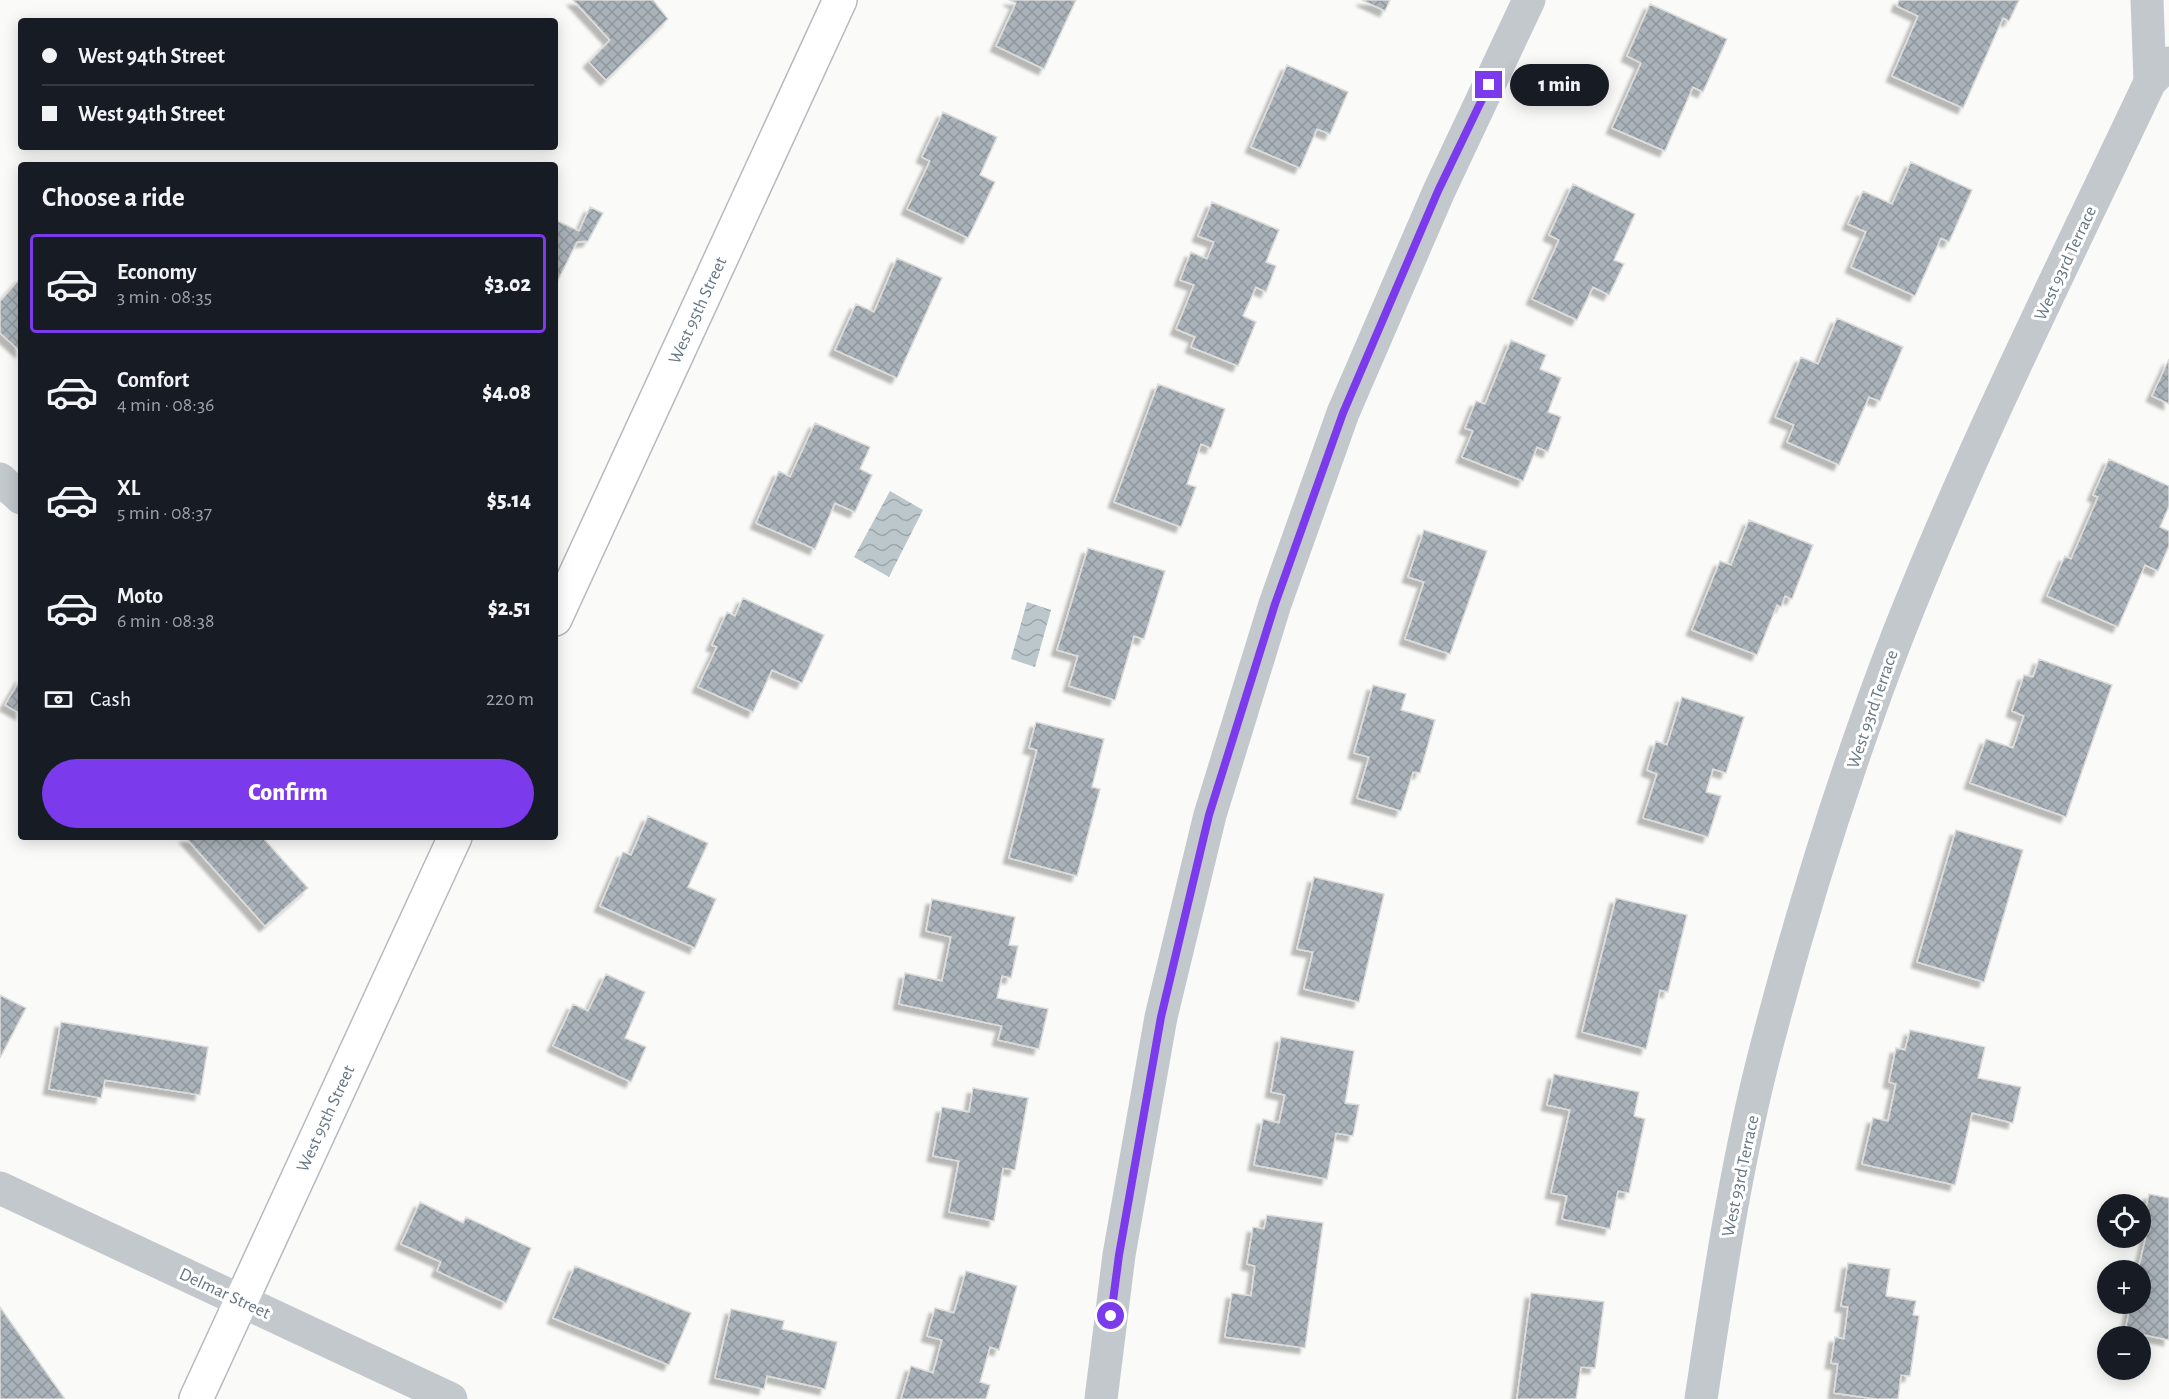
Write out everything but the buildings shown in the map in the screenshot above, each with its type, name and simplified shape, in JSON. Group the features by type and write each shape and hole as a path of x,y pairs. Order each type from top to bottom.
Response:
{"main road":[{"name":"West 95th Street","path":"558,612 840,0"},
{"name":"West 95th Street","path":"196,1399 454,840"}],"street":[{"path":"1101,1399 1119,1255 1161,1017 1209,815 1275,604 1343,413 1438,191 1528,0"},
{"path":"2147,0 2159,73"},
{"name":"West 93rd Terrace","path":"1701,1399 1721,1268 1763,1063 1824,847 1904,622 1995,411 2159,73"},
{"path":"0,479 18,495"},
{"name":"Delmar Street","path":"0,1188 451,1399"}],"water":[{"path":"890,491 923,510 889,577 854,557"},
{"path":"1027,602 1051,610 1035,667 1011,659"}],"route":[{"path":"1111,1316 1119,1255 1161,1017 1209,815 1275,604 1343,413 1438,191 1489,85"}]}
